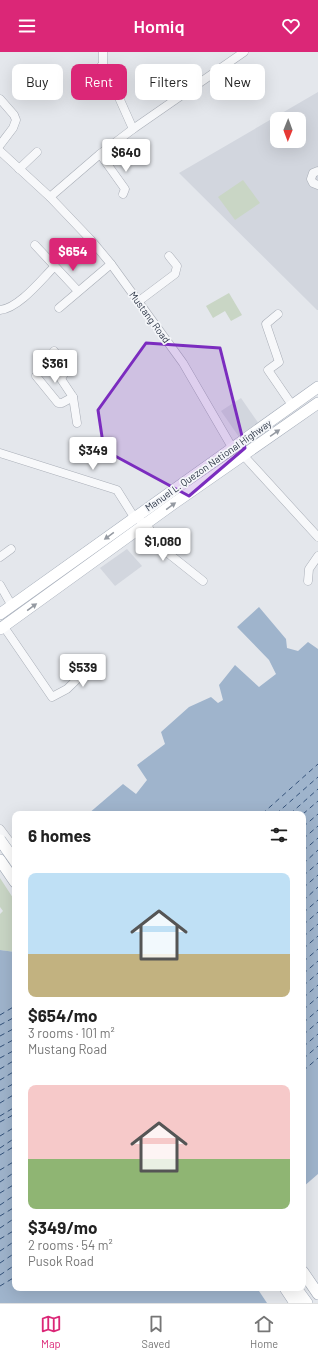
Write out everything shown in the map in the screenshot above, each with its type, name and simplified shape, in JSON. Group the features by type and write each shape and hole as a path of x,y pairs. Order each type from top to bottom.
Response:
{"main road":[{"name":"Manuel L. Quezon National Highway","path":"0,614 318,387"},
{"name":"Manuel L. Quezon National Highway","path":"2,628 318,403"},
{"path":"0,840 12,857"},
{"path":"0,860 12,878"},
{"path":"306,1276 318,1294"},
{"path":"306,1290 315,1303"},
{"path":"287,1291 295,1303"},
{"path":"298,1291 307,1303"}],"street":[{"path":"102,64 103,52"},
{"path":"202,82 244,52"},
{"path":"0,99 14,115 16,120 13,128 0,145"},
{"path":"120,100 133,129"},
{"path":"50,197 100,154 175,100"},
{"name":"Mustang Road","path":"0,151 50,197 91,240 111,264 183,363 233,449"},
{"path":"19,169 37,152"},
{"path":"100,154 125,189 123,194"},
{"path":"318,171 313,173 311,176 313,183 318,185"},
{"path":"35,245 78,291"},
{"path":"139,301 175,274 177,266 169,256"},
{"path":"59,308 111,264"},
{"path":"0,310 10,307 18,302 54,267"},
{"path":"278,314 266,324 279,362 268,370 292,405"},
{"path":"54,351 66,370 61,379 73,397 77,423"},
{"path":"36,376 55,401 62,403 73,397"},
{"path":"0,453 113,488 116,490 134,517 146,524 164,550 203,581"},
{"path":"243,455 318,537"},
{"path":"0,557 12,549"},
{"path":"308,581 309,569 318,556"},
{"path":"0,585 12,606"},
{"path":"2,628 52,697 67,689 98,659"},
{"path":"0,829 10,847"}],"highlighted area":[{"path":"146,343 220,348 245,448 189,496 104,450 98,410"}],"shaded area":[{"path":"318,92 318,310 179,173 270,120 270,148 306,148 306,112 284,112"},
{"path":"241,398 259,424 239,437 221,411"},
{"path":"127,549 142,566 115,586 100,568"}],"green space":[{"path":"243,180 260,203 235,220 218,197"},
{"path":"229,293 242,315 231,321 225,311 213,318 206,306"},
{"path":"0,878 12,896 12,952 0,950 0,914 3,911 0,907"}],"water":[{"path":"259,607 286,639 287,648 298,651 308,642 318,649 318,1174 306,1184 306,811 92,811 123,784 136,794 147,780 137,765 165,744 161,732 189,707 211,697 218,703 223,700 219,685 235,665 259,687 276,674 269,660 237,627"},
{"path":"0,950 12,952 12,1291 259,1291 267,1303 0,1303"}],"ferry route":[{"path":"265,811 318,764"},
{"path":"279,811 318,777"},
{"path":"293,811 318,789"},
{"path":"306,811 318,801"},
{"path":"306,824 318,814"},
{"path":"306,836 318,826"},
{"path":"306,848 318,838"},
{"path":"306,861 318,850"},
{"path":"306,873 318,863"},
{"path":"306,885 318,875"},
{"path":"306,898 318,887"},
{"path":"306,910 318,900"},
{"path":"306,922 318,912"},
{"path":"306,934 318,924"},
{"path":"306,946 318,936"},
{"path":"306,959 318,949"},
{"path":"306,971 318,961"},
{"path":"306,983 318,973"},
{"path":"306,995 318,985"},
{"path":"306,1007 318,997"},
{"path":"0,1015 12,1008"},
{"path":"306,1020 318,1010"},
{"path":"0,1025 12,1019"},
{"path":"306,1032 318,1022"},
{"path":"0,1036 12,1030"},
{"path":"306,1044 318,1034"},
{"path":"0,1047 12,1041"},
{"path":"306,1056 318,1046"},
{"path":"0,1058 12,1052"},
{"path":"306,1068 318,1058"},
{"path":"0,1069 12,1062"},
{"path":"0,1080 12,1073"},
{"path":"0,1091 12,1085"},
{"path":"0,1103 12,1096"},
{"path":"0,1116 12,1109"},
{"path":"0,1122 12,1116"},
{"path":"0,1136 12,1129"},
{"path":"0,1148 12,1140"},
{"path":"0,1155 12,1148"},
{"path":"0,1170 12,1163"},
{"path":"0,1182 12,1174"},
{"path":"0,1193 12,1186"},
{"path":"0,1205 12,1197"},
{"path":"0,1216 12,1209"},
{"path":"0,1228 12,1220"},
{"path":"0,1239 12,1232"},
{"path":"0,1251 12,1243"},
{"path":"0,1263 12,1255"},
{"path":"0,1275 12,1267"},
{"path":"0,1286 12,1279"}]}
